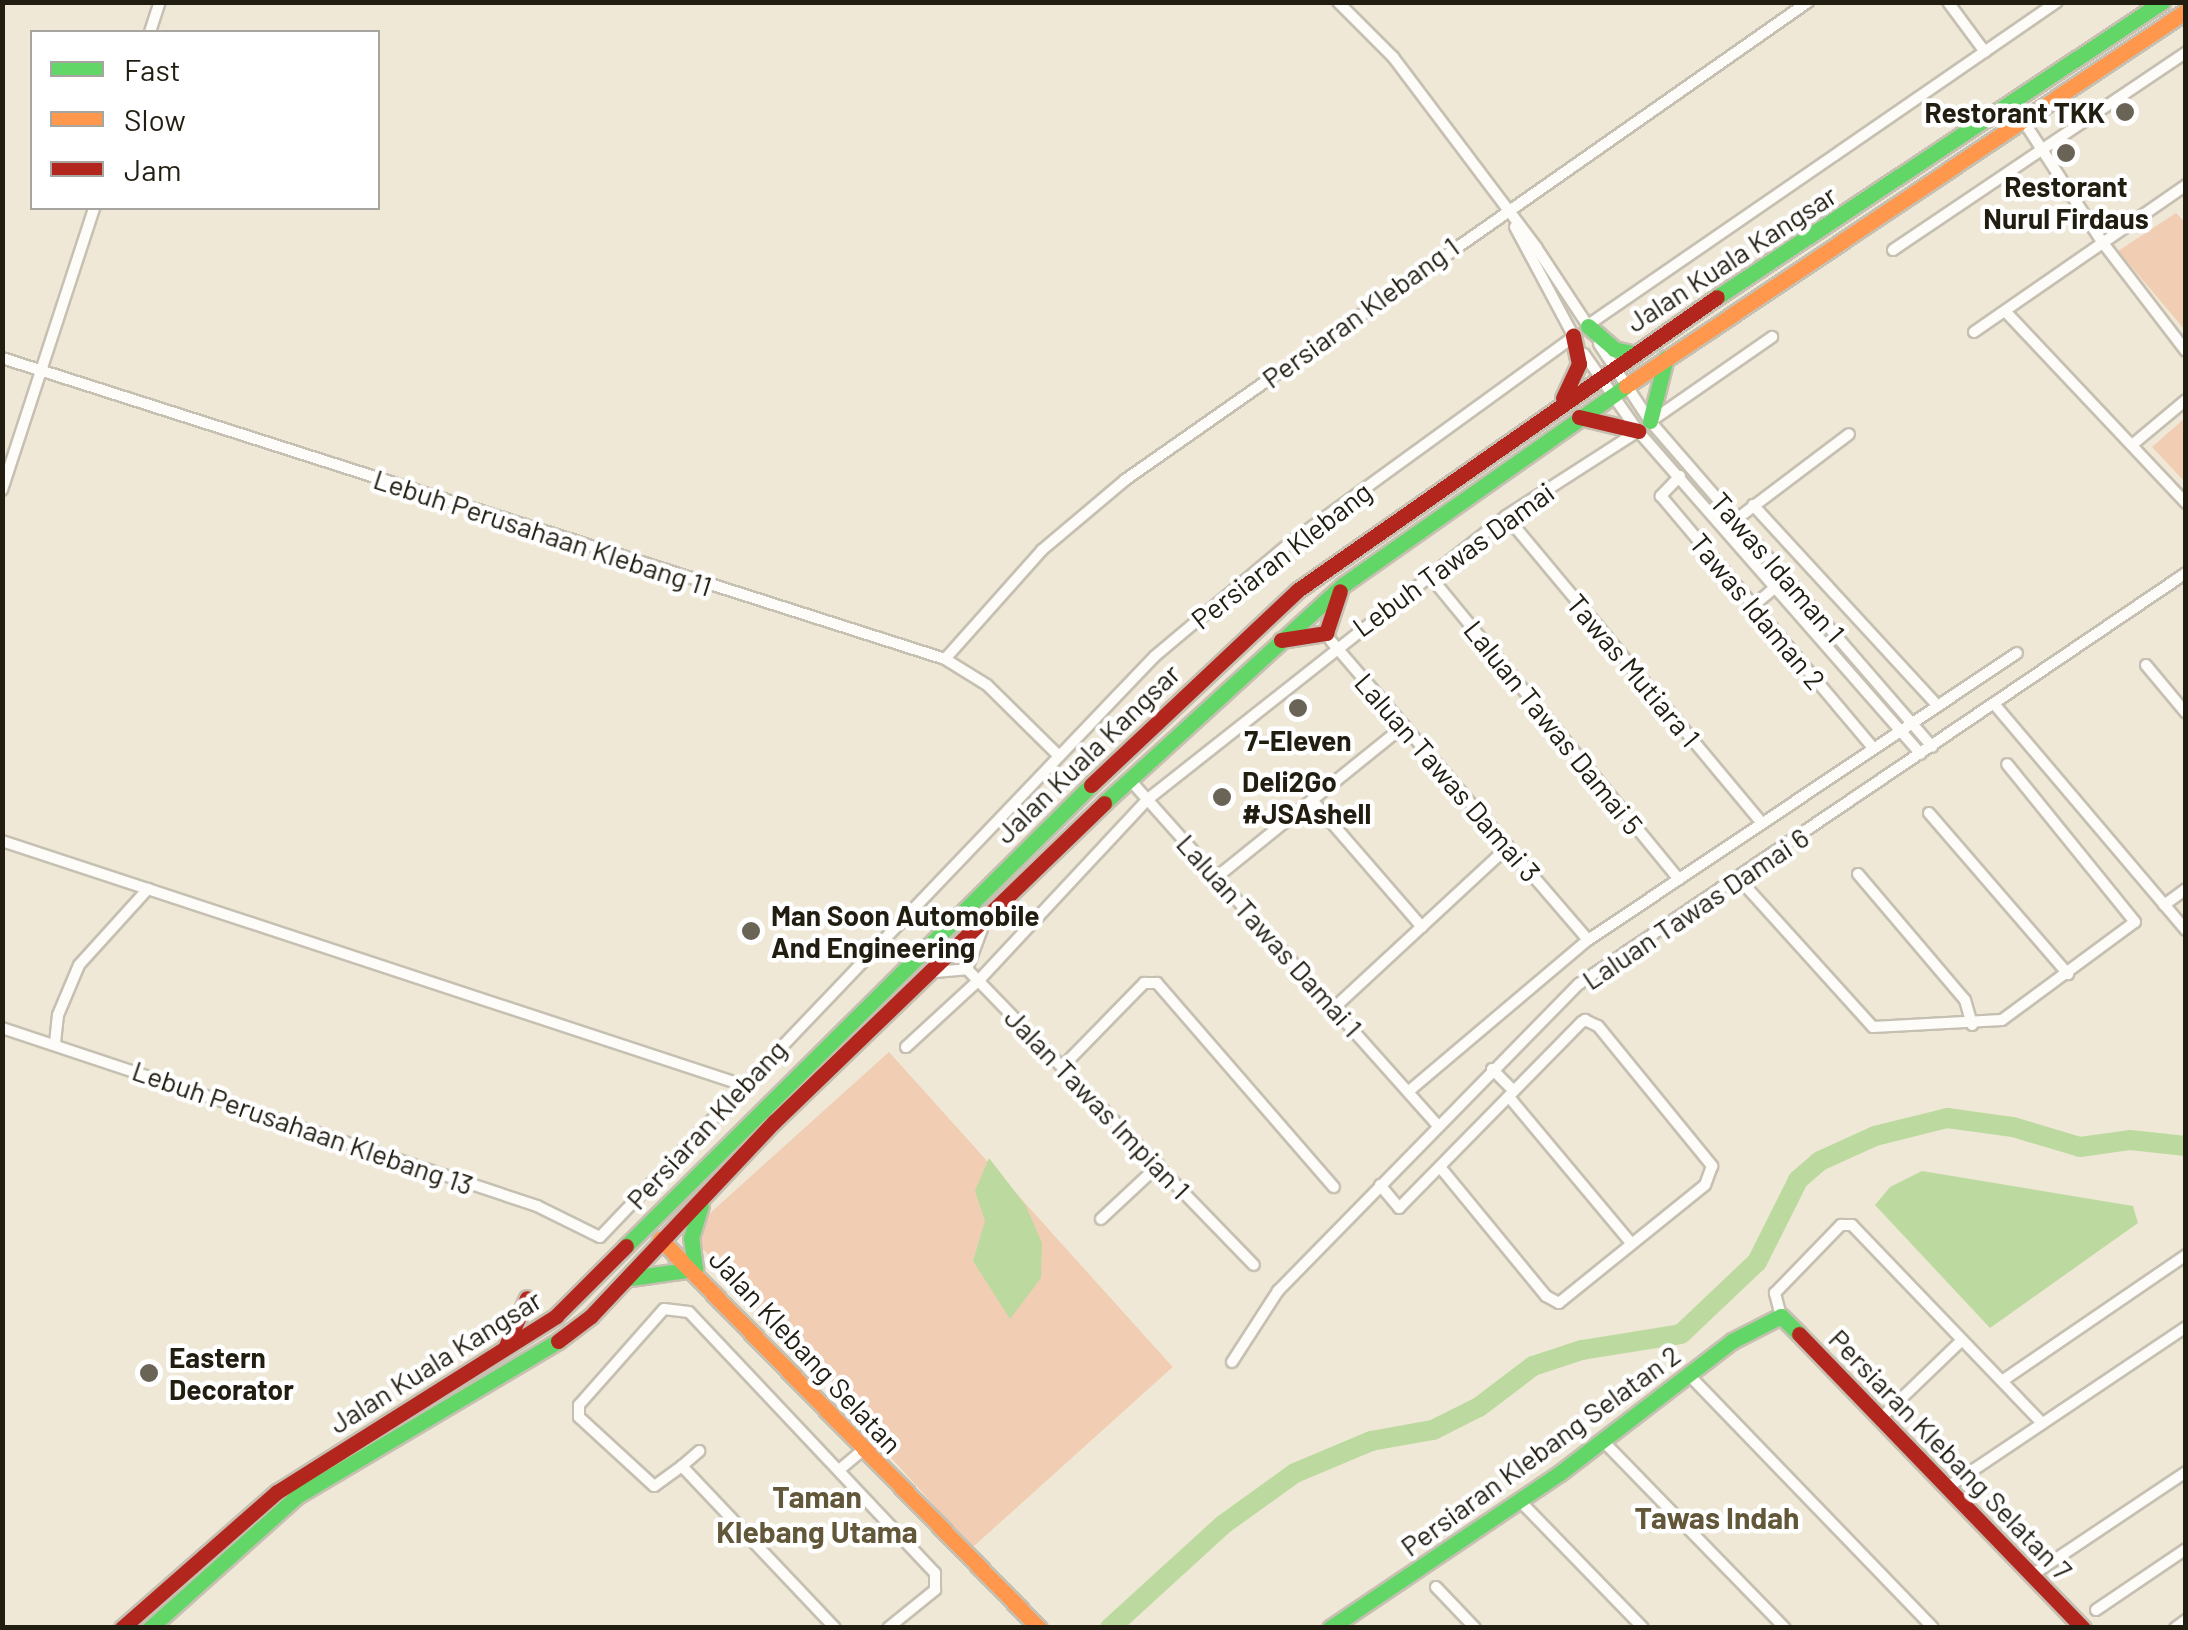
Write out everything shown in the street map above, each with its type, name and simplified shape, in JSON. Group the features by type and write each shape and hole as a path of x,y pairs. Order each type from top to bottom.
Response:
{"main road":[{"name":"Jalan Kuala Kangsar","path":"122,1628 277,1492 556,1316 608,1268 950,919 1257,626 1327,567 1612,366 2162,2"},
{"name":"Jalan Kuala Kangsar","path":"150,1628 297,1496 424,1416 536,1358 628,1278 774,1122 1274,643 1343,585 1626,385 2186,12"},
{"path":"1588,326 1614,349 1632,353"},
{"path":"1562,400 1579,364 1574,336"},
{"path":"1579,417 1644,426 1666,358"},
{"path":"1257,626 1291,610 1310,612 1310,596 1327,567"},
{"path":"1274,643 1330,640 1343,585"},
{"path":"608,1268 663,1240 742,1132"},
{"path":"628,1278 664,1268 695,1269 691,1238 702,1201"},
{"name":"Jalan Klebang Selatan","path":"663,1240 1039,1628"},
{"path":"506,1346 527,1298"},
{"name":"Persiaran Klebang Selatan 2","path":"1330,1628 1602,1442 1689,1375 1781,1316"},
{"name":"Persiaran Klebang Selatan 7","path":"1781,1316 2083,1628"}],"street":[{"path":"151,30 160,2"},
{"path":"1338,2 1393,58 1513,221"},
{"name":"Persiaran Klebang 1","path":"945,660 1042,550 1125,480 1504,209 1808,2"},
{"path":"1948,2 1985,52"},
{"path":"1588,326 2057,2"},
{"path":"1893,250 2186,52"},
{"path":"2024,122 2102,243 2186,351"},
{"path":"1974,332 2186,186"},
{"path":"2,490 93,210"},
{"name":"Tawas Idaman 1","path":"1513,221 1588,326 1626,385 1644,426 1680,476 1921,754"},
{"name":"Tawas Idaman 1","path":"1513,221 1596,377 1610,396 1738,518 1932,747"},
{"path":"2005,311 2186,503"},
{"name":"Persiaran Klebang","path":"600,1237 1056,753 1248,576 1574,336"},
{"name":"Lebuh Tawas Damai","path":"906,1047 978,981 1148,799 1330,640 1772,337"},
{"name":"Lebuh Perusahaan Klebang 11","path":"2,358 945,660 987,685 1056,753"},
{"path":"2132,445 2186,400"},
{"path":"1738,518 1849,434"},
{"name":"Tawas Idaman 2","path":"1680,476 1661,496 1873,748"},
{"path":"1753,505 1938,706"},
{"name":"Tawas Mutiara 1","path":"1506,516 1762,823"},
{"name":"Laluan Tawas Damai 6","path":"1232,1362 1278,1291 1436,1124 1578,984 1740,880 2186,574"},
{"name":"Laluan Tawas Damai 5","path":"1429,575 1679,878"},
{"path":"1753,606 1788,577"},
{"name":"Laluan Tawas Damai 3","path":"1310,612 1588,940"},
{"name":"Laluan Tawas Damai 6","path":"1409,1091 1588,940 2016,654"},
{"path":"2146,665 2186,713"},
{"path":"1996,705 2186,930"},
{"path":"1218,876 1404,726"},
{"path":"1740,880 1870,1026 1972,1025 2002,1020 2135,922 2007,764"},
{"name":"Laluan Tawas Damai 1","path":"1130,780 1436,1124"},
{"path":"1312,800 1422,927"},
{"path":"1929,812 2068,974"},
{"path":"2,841 742,1085"},
{"path":"1335,1006 1508,847"},
{"path":"1858,874 1965,1000 1972,1025"},
{"path":"54,1043 62,1002 79,965 148,889"},
{"path":"2164,905 2186,889"},
{"path":"930,974 966,970 987,918"},
{"name":"Jalan Tawas Impian 1","path":"966,970 1064,1065 1254,1265"},
{"path":"1064,1065 1144,983 1157,983 1334,1187"},
{"path":"1380,1185 1400,1208 1511,1094 1590,1021 1712,1166 1705,1185 1564,1302 1555,1302 1440,1167"},
{"name":"Lebuh Perusahaan Klebang 13","path":"2,1028 537,1206 600,1237"},
{"path":"1492,1069 1631,1243"},
{"path":"1101,1218 1159,1165"},
{"path":"1781,1316 1774,1293 1844,1224 2041,1422"},
{"path":"2002,1381 2186,1255"},
{"path":"699,1451 654,1486 578,1413 672,1307 688,1312 840,1470 938,1580 888,1628"},
{"path":"1948,1487 2186,1328"},
{"path":"1882,1418 1962,1340"},
{"path":"1689,1375 1933,1628"},
{"path":"1602,1442 1784,1628"},
{"path":"840,1470 863,1450"},
{"path":"682,1466 835,1628"},
{"path":"2032,1575 2186,1472"},
{"path":"1519,1500 1644,1628"},
{"path":"2096,1610 2186,1549"},
{"path":"1436,1587 1475,1628"},
{"path":"2175,1628 2186,1620"}],"shaded area":[{"path":"2176,213 2185,222 2185,330 2118,251"},
{"path":"2185,418 2185,482 2152,447"},
{"path":"889,1052 1173,1367 972,1548 688,1233"},
{"path":"989,1158 1026,1206 1042,1243 1041,1278 1010,1319 973,1261 985,1221 975,1191"},
{"path":"1922,1171 2133,1206 2138,1223 1990,1328 1875,1205 1890,1187"}],"waterway":[{"path":"1110,1628 1224,1524 1295,1473 1371,1441 1433,1430 1479,1407 1533,1366 1582,1350 1681,1334 1757,1262 1798,1180 1820,1161 1875,1136 1947,1118 2013,1127 2080,1147 2130,1140 2186,1146"}],"traffic: fast":[{"path":"1717,297 2162,2"},
{"path":"1588,326 1614,349 1632,353"},
{"path":"1650,421 1666,358"},
{"path":"1104,803 1343,585 1626,386"},
{"path":"626,1246 1091,785"},
{"path":"630,1278 695,1269 691,1238 701,1206"},
{"path":"1330,1628 1560,1473 1732,1341 1781,1316 1799,1334"},
{"path":"150,1628 297,1496 558,1341"}],"traffic: slow":[{"path":"1626,386 2186,11"},
{"path":"660,1239 1039,1628"}],"traffic: jam":[{"path":"1091,785 1298,590 1717,297"},
{"path":"1563,398 1579,364 1573,336"},
{"path":"1579,417 1638,431"},
{"path":"1281,640 1326,633 1340,591"},
{"path":"558,1341 591,1316 774,1122 1104,803"},
{"path":"122,1628 277,1492 556,1316 626,1246"},
{"path":"506,1346 527,1298"},
{"path":"1799,1334 2083,1628"}],"place":[{"name":"Restorant TKK","path":"2125,112"},
{"name":"Restorant Nurul Firdaus","path":"2066,153"},
{"name":"7-Eleven","path":"1298,708"},
{"name":"Deli2Go #JSAshell","path":"1222,797"},
{"name":"Man Soon Automobile And Engineering","path":"751,931"},
{"name":"Eastern Decorator","path":"149,1373"}],"district":[{"name":"Taman Klebang Utama","path":"817,1513"},
{"name":"Tawas Indah","path":"1717,1517"}]}
